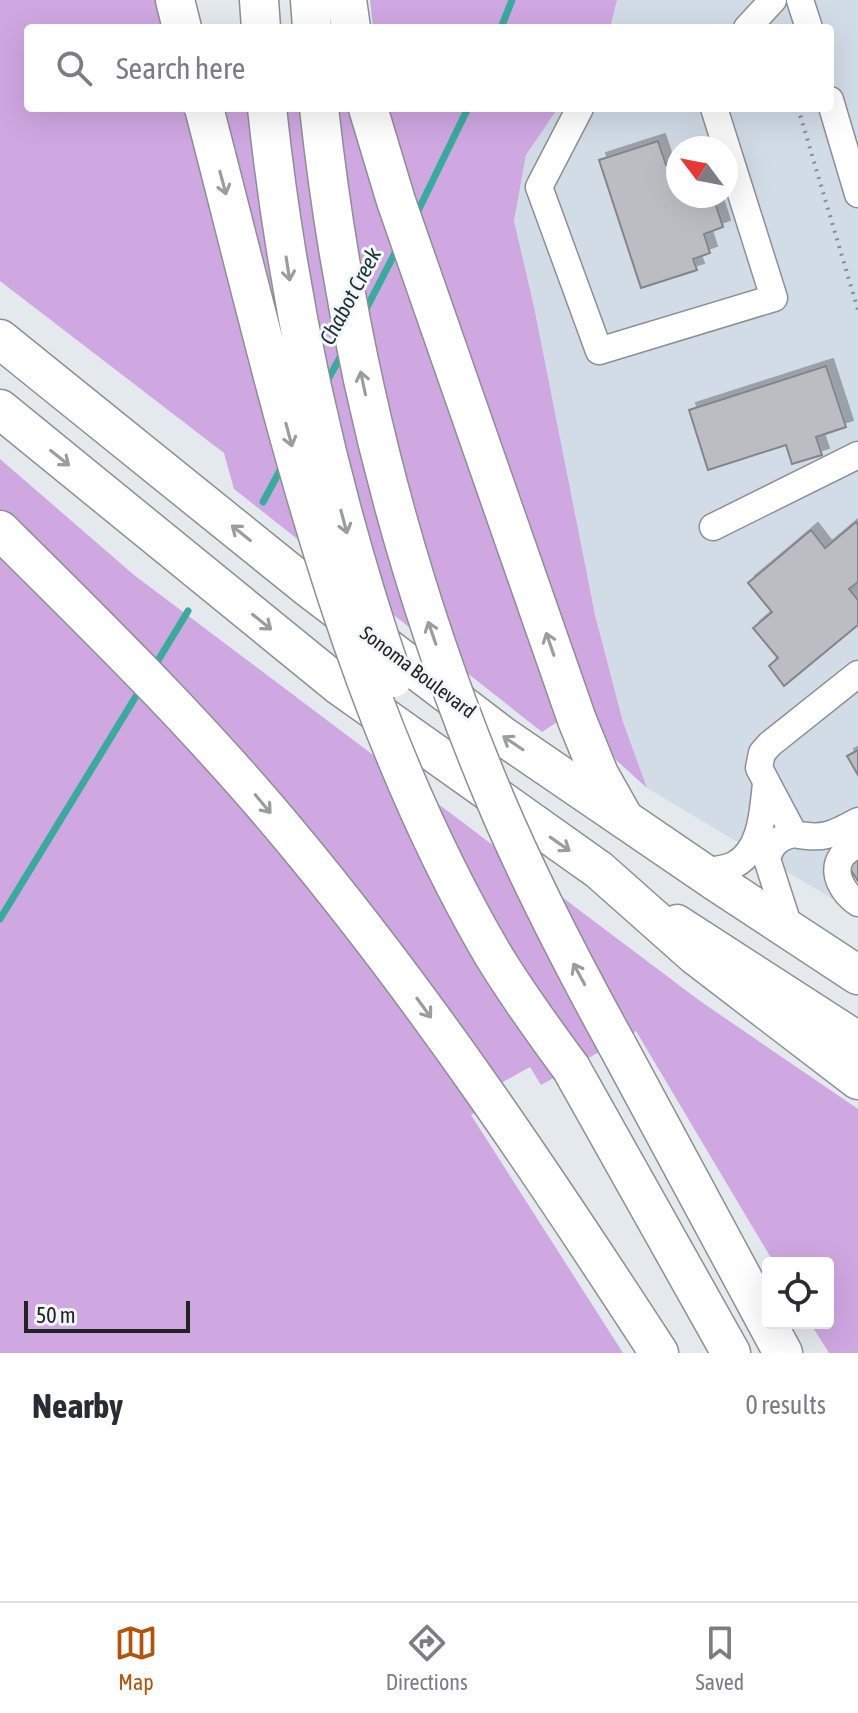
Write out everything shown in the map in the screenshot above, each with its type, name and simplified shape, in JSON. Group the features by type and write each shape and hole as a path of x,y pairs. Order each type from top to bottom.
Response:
{"highway":[{"path":"175,0 181,24"},
{"path":"259,0 261,24"},
{"path":"310,0 312,24"},
{"path":"347,0 350,24"},
{"path":"205,112 307,500 374,701 401,768 460,895 528,1010 571,1068"},
{"path":"268,112 283,235 304,357 336,491 371,612 407,717 448,820 505,944 731,1353"},
{"path":"319,112 332,214 355,347 386,478 424,610 469,735 500,811 551,920 783,1353"},
{"path":"369,112 396,201 577,720 599,774 625,818"},
{"name":"Sonoma Boulevard","path":"0,339 310,589 504,737 790,930 853,963"},
{"path":"0,409 340,686 599,870 696,956 858,1080"},
{"path":"0,530 101,630 253,792 369,933 531,1159 659,1353"},
{"path":"616,1043 762,1269"},
{"path":"798,1329 813,1353"}],"main road":[{"path":"599,870 858,1039"}],"street":[{"path":"751,24 773,0"},
{"path":"800,0 808,24"},
{"path":"578,112 539,187 599,351 774,298 715,112"},
{"path":"834,112 858,194"},
{"path":"713,527 858,455"},
{"path":"794,834 759,768 762,753 858,674"},
{"path":"702,872 735,864 748,854 756,840 766,783"},
{"path":"790,930 767,859 770,849 776,841 794,834 813,838 824,836 858,821"},
{"path":"858,844 842,856 838,867 843,889 858,903"}],"path":[{"path":"799,112 858,310"}],"shaded area":[{"path":"0,0 157,0 163,24 24,24 24,112 555,112 526,155 514,221 595,615 623,722 647,788 616,760 593,725 562,719 542,732 234,489 224,453 0,281"},
{"path":"370,0 617,0 611,24 373,24"},
{"path":"617,0 858,0 858,914 647,788 623,723 595,615 514,221 526,155 555,112 834,112 834,24 611,24"},
{"path":"0,459 134,575 700,1001 858,1109 858,1353 829,1353 814,1329 834,1329 834,1257 770,1257 636,1031 541,1085 530,1067 494,1087 492,1103 471,1115 623,1353 0,1353"}],"building":[{"path":"658,141 666,165 666,208 717,208 723,227 704,234 710,253 693,259 697,270 641,288 599,160"},
{"path":"826,366 846,427 816,437 822,455 792,464 786,445 708,470 689,410"},
{"path":"856,522 858,582 849,589 858,600 858,625 784,686 769,666 778,658 753,628 772,612 748,583 811,530 825,548"},
{"path":"858,750 858,775 847,756"},
{"path":"858,848 858,881 843,858"}],"waterway":[{"name":"Chabot Creek","path":"503,24 512,0"},
{"name":"Chabot Creek","path":"415,217 466,112"},
{"name":"Chabot Creek","path":"364,313 397,249"},
{"name":"Chabot Creek","path":"326,383 343,352"},
{"name":"Chabot Creek","path":"263,502 283,465"},
{"name":"Chabot Creek","path":"154,667 188,611"},
{"name":"Chabot Creek","path":"0,919 141,688"}]}
